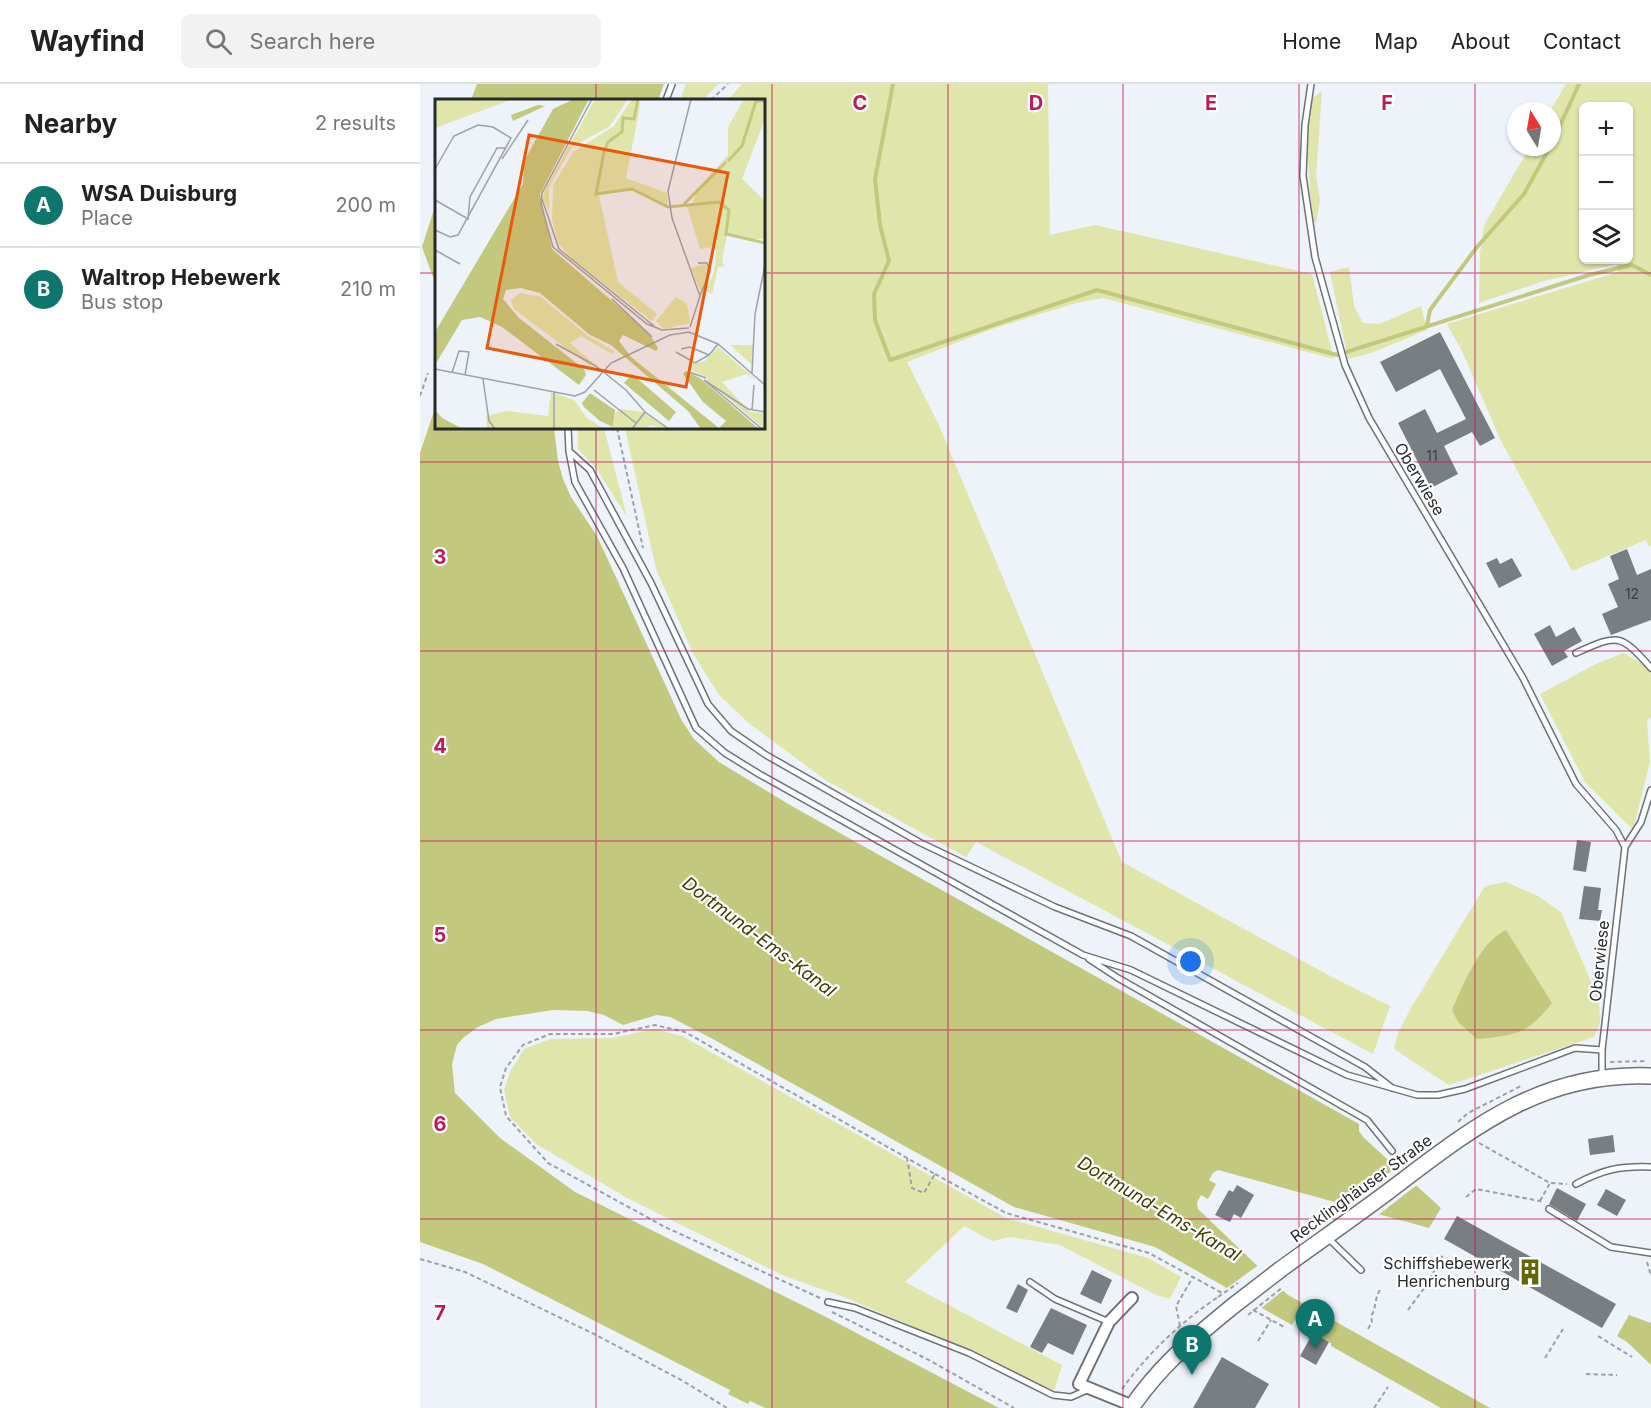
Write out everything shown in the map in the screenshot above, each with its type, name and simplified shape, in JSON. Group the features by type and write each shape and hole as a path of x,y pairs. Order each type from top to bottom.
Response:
{"main road":[{"name":"Recklinghäuser Straße","path":"1134,1407 1151,1379 1177,1352 1233,1306 1483,1122 1521,1101 1567,1085 1602,1078 1651,1076"}],"street":[{"path":"1089,1389 1079,1383 1109,1322 1132,1299"},
{"name":"Recklinghäuser Straße","path":"1089,1389 1134,1407"}],"lane":[{"path":"666,99 672,84"},
{"name":"Oberwiese","path":"1311,84 1305,125 1303,176 1315,257 1345,365 1380,437 1523,678 1576,784 1616,830 1625,848"},
{"path":"568,429 569,451 575,483 622,568 696,728 725,753 759,774 1083,955 1118,978 1367,1120 1392,1151"},
{"path":"569,451 590,470 651,583 708,704 731,731 766,755 919,842 1055,907 1131,936 1365,1066 1396,1091"},
{"path":"1576,653 1607,639 1629,644 1651,668"},
{"name":"Oberwiese","path":"1602,1078 1602,1050 1625,848 1641,822 1651,790"},
{"path":"1083,955 1131,970 1347,1075 1396,1091 1417,1095 1438,1095 1465,1089 1575,1048 1602,1050"},
{"path":"1576,1184 1600,1171 1614,1168 1651,1167"},
{"path":"1549,1209 1611,1247 1648,1253"},
{"path":"1327,1236 1361,1270"},
{"path":"1030,1282 1055,1299 1109,1322"},
{"path":"828,1302 855,1308 969,1353 1053,1395 1071,1397 1089,1389"}],"path":[{"path":"712,99 728,84"},
{"path":"420,396 428,373"},
{"path":"617,429 644,550"},
{"path":"1014,1408 927,1359 833,1314 828,1302 665,1227 548,1163 506,1116 500,1087 506,1068 523,1045 550,1034 613,1034 655,1025 685,1032 1006,1213 1149,1253 1193,1277 1176,1306 1180,1326"},
{"path":"1475,1141 1550,1183 1576,1184"},
{"path":"908,1158 912,1188 924,1193 935,1174"},
{"path":"1540,1201 1550,1183"},
{"path":"1466,1197 1476,1189 1540,1201 1549,1209"},
{"path":"1648,1253 1651,1276"},
{"path":"1408,1310 1443,1256"},
{"path":"420,1259 465,1272 594,1334 683,1381 727,1408"},
{"path":"1248,1315 1283,1287"},
{"path":"1368,1329 1375,1310 1375,1298 1380,1290"},
{"path":"1114,1399 1151,1353 1180,1326 1218,1297"},
{"path":"1258,1341 1271,1320"},
{"path":"1545,1358 1563,1329"},
{"path":"1598,1336 1632,1357"},
{"path":"1586,1374 1617,1375"},
{"path":"1374,1408 1388,1387"}],"shaded area":[{"path":"686,84 718,84 704,99 680,99"},
{"path":"742,84 1048,84 1050,235 1095,225 1312,274 1334,359 1103,298 1076,303 992,329 907,362 938,423 1122,862 1332,977 1390,1006 1373,1054 976,842 966,857 827,781 751,725 719,695 693,653 656,569 625,429 765,429 765,99 729,99"},
{"path":"1566,84 1651,84 1651,546 1649,547 1646,540 1572,571 1501,441 1462,351 1447,324 1618,272 1617,264 1544,281 1479,303 1480,253 1484,225 1525,156 1561,156 1561,102 1555,102"},
{"path":"1322,91 1316,177 1320,200 1316,224 1312,219 1307,143 1310,100"},
{"path":"1349,267 1354,306 1363,323 1380,324 1421,306 1427,330 1371,353 1348,359 1330,272"},
{"path":"578,429 604,429 627,517 596,468 578,449"},
{"path":"1623,653 1651,668 1651,717 1647,721 1650,762 1633,830 1585,782 1540,694 1594,665"},
{"path":"1506,882 1538,896 1561,912 1599,1000 1600,1023 1594,1037 1449,1085 1394,1049 1398,1033 1485,886"},
{"path":"654,1029 682,1036 1006,1218 1148,1258 1181,1277 1170,1299 1156,1295 1060,1245 1010,1237 992,1241 964,1226 905,1282 1062,1365 1054,1391 947,1341 844,1297 784,1276 627,1198 536,1144 510,1117 504,1090 510,1072 524,1049 550,1039 612,1038"}],"water":[{"path":"477,84 664,84 658,99 471,99"},
{"path":"435,206 435,282 422,247"},
{"name":"Dortmund-Ems-Kanal","path":"435,408 435,429 554,429 558,461 571,497 597,536 682,721 694,739 719,762 790,805 1359,1124 1359,1131 1363,1137 1441,1208 1429,1228 1218,1170 1209,1180 1216,1184 1208,1199 1201,1195 1197,1202 1198,1209 1288,1295 1490,1408 1441,1408 1331,1346 1331,1343 1313,1333 1311,1336 1155,1247 1014,1207 670,1017 657,1015 623,1025 604,1015 587,1011 553,1010 496,1019 478,1027 457,1045 452,1064 455,1093 500,1138 575,1192 826,1317 999,1408 765,1408 750,1401 748,1404 728,1394 730,1390 483,1264 420,1242 420,453"},
{"path":"1506,930 1552,1003 1535,1022 1519,1032 1477,1039 1458,1022 1452,1010 1480,954 1488,944"},
{"path":"1629,1315 1651,1323 1651,1365 1627,1342 1617,1336"}],"pier":[{"path":"1398,1166 1418,1184 1377,1216 1344,1207"},
{"path":"1260,1264 1285,1289 1259,1310 1224,1290"},
{"path":"1304,1302 1313,1306 1299,1331 1291,1327"}],"building":[{"path":"1440,332 1495,438 1480,446 1472,432 1444,446 1458,474 1431,488 1398,423 1425,409 1437,433 1466,419 1440,369 1396,392 1380,362"},
{"path":"1627,549 1637,575 1651,569 1651,620 1611,635 1602,614 1618,607 1608,584 1619,579 1610,556"},
{"path":"1497,558 1500,564 1512,558 1522,576 1499,588 1486,563"},
{"path":"1550,625 1556,637 1574,627 1582,641 1564,651 1568,657 1552,666 1534,634"},
{"path":"1577,840 1591,842 1586,872 1573,870"},
{"path":"1584,886 1601,888 1598,910 1602,910 1600,921 1579,919"},
{"path":"1613,1135 1615,1152 1590,1155 1588,1139"},
{"path":"1237,1185 1254,1195 1241,1218 1234,1214 1230,1222 1215,1215 1229,1190 1233,1192"},
{"path":"1557,1188 1586,1204 1577,1221 1549,1204"},
{"path":"1606,1189 1626,1200 1617,1216 1597,1205"},
{"name":"Schiffshebewerk Henrichenburg","path":"1457,1216 1616,1304 1602,1328 1444,1239"},
{"path":"1092,1270 1112,1280 1101,1304 1080,1294"},
{"path":"1018,1284 1028,1290 1017,1313 1006,1308"},
{"path":"1051,1308 1087,1325 1073,1355 1048,1343 1042,1353 1030,1347"},
{"path":"1313,1333 1329,1342 1316,1365 1300,1356"},
{"path":"1222,1357 1269,1384 1255,1408 1193,1408"}],"waterway":[{"path":"893,84 875,179 880,225 889,261 874,294 875,320 890,360 1097,290 1337,355 1589,275 1632,265 1651,275"},
{"path":"1561,123 1579,84"},
{"path":"1427,325 1430,310 1477,247 1524,194 1545,156"}],"place":[{"name":"Schiffshebewerk Henrichenburg","path":"1530,1272"},
{"name":"WSA Duisburg","path":"1315,1349"},
{"name":"Waltrop Hebewerk","path":"1192,1375"}]}
